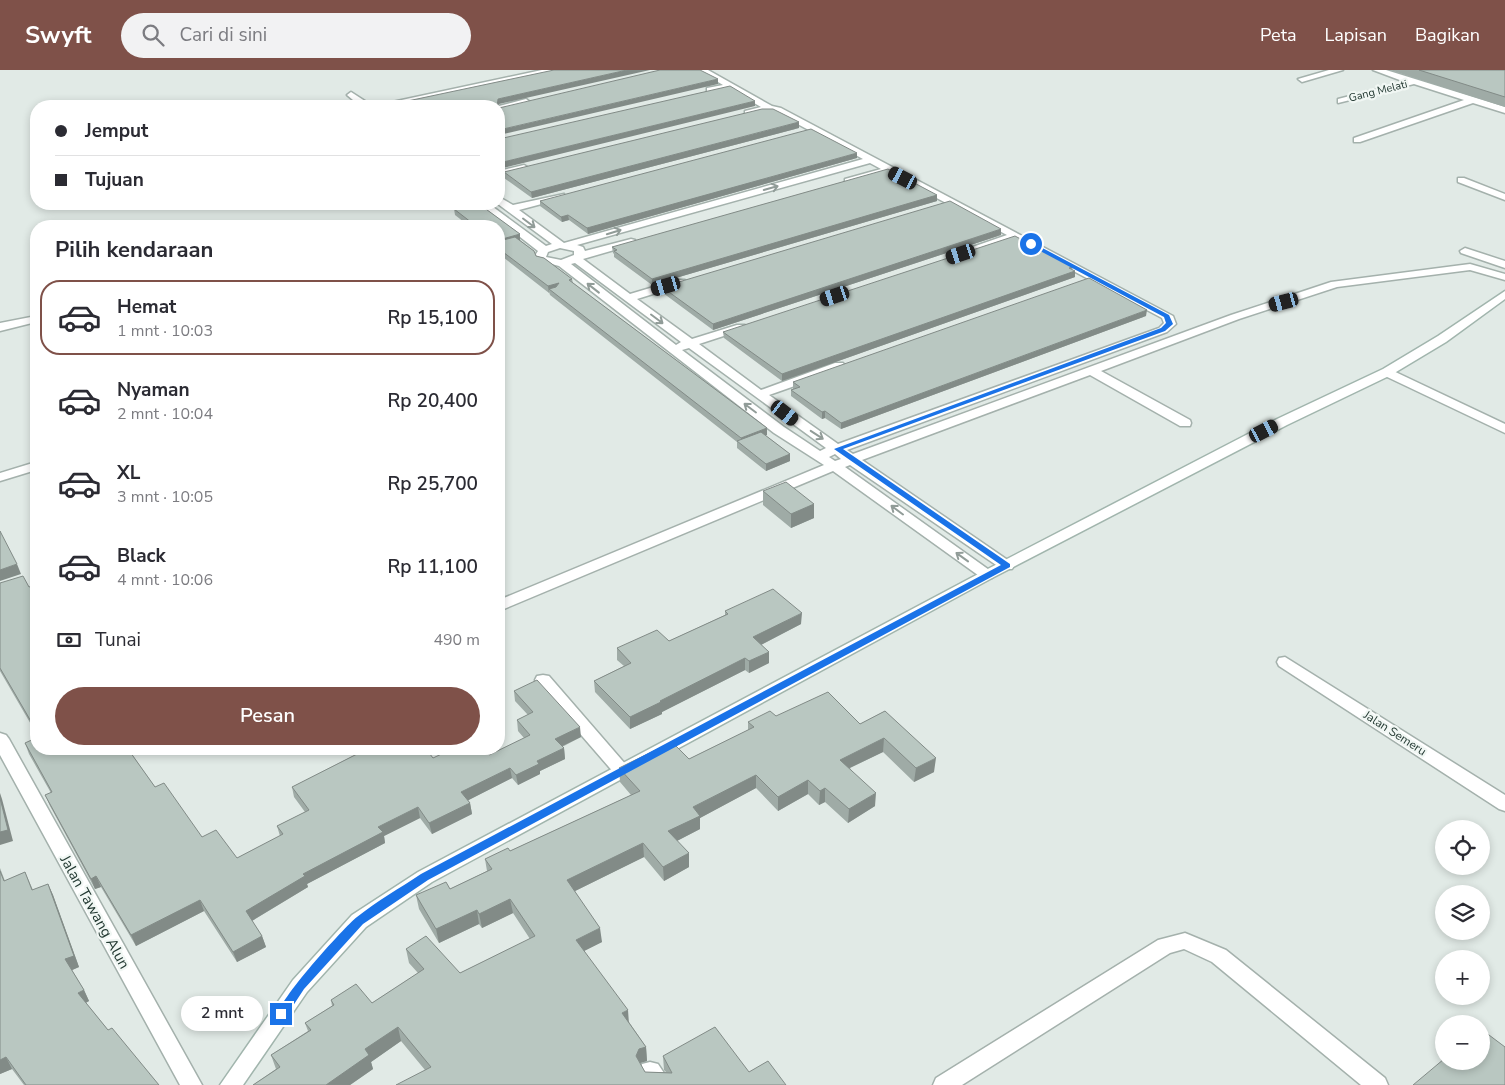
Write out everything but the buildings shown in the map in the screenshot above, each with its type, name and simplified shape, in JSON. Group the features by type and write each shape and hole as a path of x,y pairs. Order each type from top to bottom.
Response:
{"street":[{"path":"412,100 554,70"},
{"path":"702,70 887,170 1167,316 1170,324 1154,333 818,456"},
{"path":"1302,79 1339,70"},
{"path":"1377,70 1505,110"},
{"name":"Gang Melati","path":"1342,100 1415,82"},
{"path":"703,92 731,86"},
{"path":"351,95 357,100"},
{"path":"505,107 536,100"},
{"path":"1357,140 1473,100"},
{"path":"734,116 770,108"},
{"path":"794,134 813,129"},
{"path":"637,240 562,263 545,261 540,254 544,250 869,160"},
{"path":"505,173 536,165"},
{"path":"842,183 887,170"},
{"path":"1461,180 1505,197"},
{"path":"511,209 567,194"},
{"path":"723,201 735,208"},
{"path":"932,208 951,202"},
{"path":"505,204 564,245 579,249 578,258"},
{"path":"491,210 504,220"},
{"path":"505,221 544,250"},
{"path":"950,257 1016,236"},
{"path":"1465,251 1505,265"},
{"path":"578,258 628,298 798,423 1007,566"},
{"path":"562,263 672,349 818,456 868,488 987,576"},
{"path":"505,603 834,466 1093,372 1226,320 1335,284 1470,267 1505,277"},
{"path":"1075,284 1093,277"},
{"path":"628,298 695,278"},
{"path":"231,1085 300,986 359,921 425,877 621,770 987,576 1282,422 1386,372 1442,339 1505,294"},
{"path":"0,327 30,320"},
{"path":"672,349 755,322"},
{"path":"760,394 852,361"},
{"path":"1093,372 1185,424"},
{"path":"1386,372 1505,429"},
{"path":"0,476 30,468"},
{"path":"868,488 885,482"},
{"path":"936,540 955,531"},
{"name":"Jalan Semeru","path":"1285,662 1505,804"},
{"path":"543,680 621,770"},
{"name":"Jalan Tawang Alun","path":"0,739 191,1085"},
{"path":"944,1085 1165,946 1185,941 1219,956 1377,1085"}],"route":[{"path":"281,1014 300,986 359,921 425,877 608,777 1007,566 838,449 1163,330 1170,324 1167,316 1031,244"}]}
